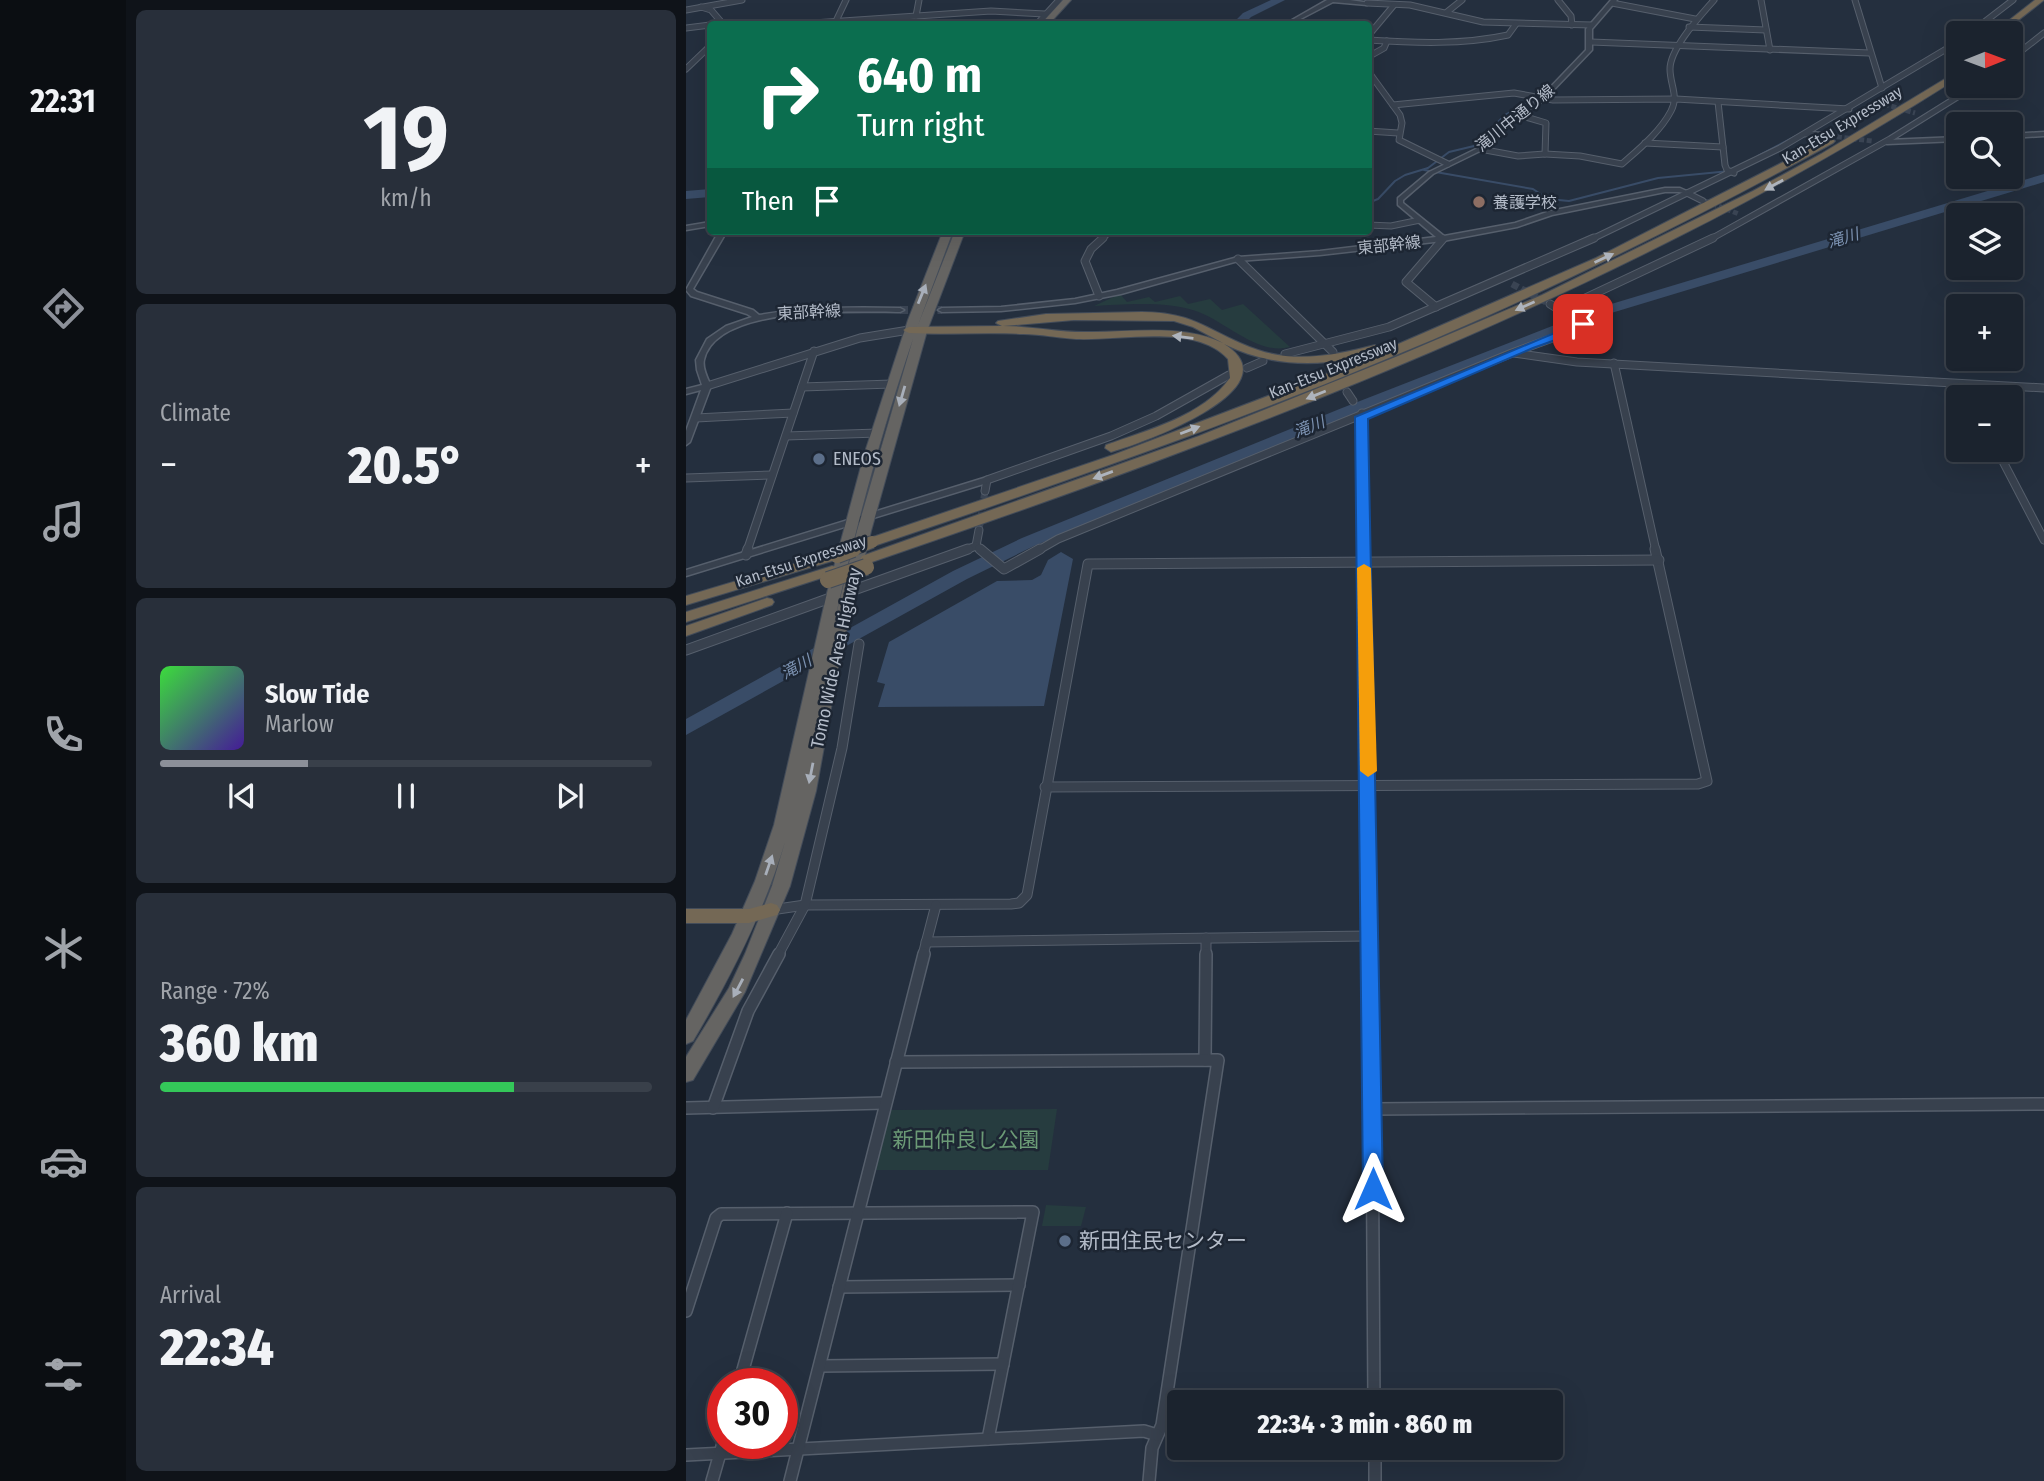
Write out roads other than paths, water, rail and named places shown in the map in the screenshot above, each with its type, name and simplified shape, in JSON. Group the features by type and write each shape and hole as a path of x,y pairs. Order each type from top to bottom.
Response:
{"highway":[{"path":"1048,21 1067,0"},
{"path":"1056,21 1074,0"},
{"path":"2009,21 2031,0"},
{"path":"2013,21 2040,0"},
{"path":"2036,17 2044,10"},
{"name":"Kan-Etsu Expressway","path":"916,535 1351,368 1625,248 1752,184 1886,108 1946,64"},
{"name":"Kan-Etsu Expressway","path":"686,601 872,542 916,535 1257,418 1534,302 1756,195 1863,135 1946,82"},
{"name":"Tomo Wide Area Highway","path":"686,1074 736,992 754,954 771,910 808,791 833,658 917,329 947,235"},
{"name":"Tomo Wide Area Highway","path":"686,1036 732,956 773,854 791,791 833,597 892,384 958,235"},
{"path":"917,329 989,326 1045,317 1162,316 1191,323 1255,353 1283,359 1309,360 1372,350 1477,315"},
{"path":"686,631 866,563 916,535 1188,418 1207,407 1227,390 1238,370 1228,352 1210,342 1186,337 1075,336 1016,330 917,329"},
{"name":"Kan-Etsu Expressway","path":"686,617 830,575"},
{"path":"686,908 751,912"},
{"path":"686,916 771,910"}],"street":[{"path":"686,10 742,0"},
{"path":"845,0 836,21 991,11 1045,14"},
{"path":"916,16 919,0"},
{"path":"1039,21 1059,0"},
{"path":"1294,21 1332,0 1447,12 1481,22 1592,25"},
{"path":"1447,12 1462,0"},
{"path":"1558,0 1571,16 1572,25"},
{"path":"1480,149 1518,156 1580,156 1622,164 1645,143 1671,111 1676,99 1670,67 1689,27 1714,0"},
{"path":"1761,0 1770,50"},
{"path":"1855,0 1882,88"},
{"path":"1986,21 2013,0"},
{"path":"1695,19 1613,1 1588,33 1591,42 1870,53"},
{"path":"686,2 696,8 711,10 720,21"},
{"path":"1372,33 1395,5"},
{"path":"1372,39 1387,41 1502,36 1513,32 1516,24"},
{"path":"686,28 707,25"},
{"path":"1689,27 1766,30"},
{"path":"2023,50 2044,33"},
{"path":"1372,55 1384,48 1387,41"},
{"name":"滝川中通り線","path":"1443,239 1400,204 1400,199 1434,172 1480,149 1495,138 1510,120 1541,100 1585,55 1591,42"},
{"name":"東部幹線","path":"942,310 1025,307 1099,296 1238,259 1443,239 1517,225 1549,213 1665,190 1687,193 1806,134 1946,49"},
{"path":"686,69 707,52"},
{"path":"1936,56 1946,58"},
{"path":"686,61 695,61"},
{"path":"1372,76 1402,122 1398,133 1399,140 1448,164"},
{"path":"1393,105 1514,93 1530,94 1541,100 1676,99 1849,109"},
{"path":"1562,309 1625,283 1750,219 1887,142 1956,98"},
{"path":"1866,99 1877,102"},
{"path":"1718,102 1723,147 1730,172"},
{"path":"1915,113 1926,117"},
{"path":"1519,115 1546,123 1545,154"},
{"path":"1372,131 1398,133"},
{"path":"1806,134 1822,135"},
{"path":"2023,135 2044,134"},
{"path":"1872,141 1946,140"},
{"path":"1645,143 1723,147"},
{"path":"1285,354 1379,330 1504,279 1687,193 1703,201"},
{"path":"1739,214 1750,219"},
{"path":"1372,225 1391,226 1420,220"},
{"path":"686,228 707,224"},
{"path":"721,235 689,289 694,294 758,317"},
{"path":"1099,296 1086,261 1091,249 1107,235"},
{"path":"1436,307 1406,282 1443,239"},
{"path":"1238,259 1333,352"},
{"path":"1504,279 1513,284"},
{"path":"976,546 1004,569 1058,540 1512,353 1585,326 1562,309 1550,304"},
{"name":"東部幹線","path":"707,386 700,363 706,348 732,328 758,317 799,310 900,310"},
{"path":"686,392 874,334 917,329"},
{"path":"746,555 814,351"},
{"path":"1512,353 1577,362 2044,388"},
{"path":"1247,368 1263,361"},
{"path":"1045,788 1698,784 1707,781 1614,363"},
{"path":"686,573 987,480 1111,436 1156,416 1229,375"},
{"path":"802,387 892,384"},
{"path":"686,442 707,386"},
{"path":"1347,392 1353,401"},
{"path":"696,418 793,413"},
{"path":"1362,415 1373,1109 1374,1390"},
{"path":"786,436 878,433"},
{"path":"2003,462 2044,540"},
{"path":"686,478 772,475"},
{"path":"985,491 987,480"},
{"path":"976,546 979,530"},
{"path":"852,591 976,546"},
{"path":"771,910 805,905 1011,904 1019,903 1027,895 1088,564 1659,560"},
{"path":"686,650 833,597"},
{"path":"713,1108 748,1011 805,905 855,686 859,644"},
{"path":"936,905 798,1448 1144,1431 1157,1435"},
{"path":"926,943 1369,936"},
{"path":"1205,1060 1206,939"},
{"path":"895,1062 1218,1060 1164,1411 1152,1448 1149,1481"},
{"path":"686,1108 885,1103"},
{"path":"1373,1109 2044,1104"},
{"path":"686,1311 716,1218 721,1214 1033,1212 988,1439"},
{"path":"743,1368 787,1213"},
{"path":"839,1287 1019,1285"},
{"path":"820,1366 1003,1364"},
{"path":"686,1455 707,1451"},
{"path":"712,1481 718,1459"},
{"path":"790,1481 795,1459"},
{"path":"1375,1460 1375,1481"}],"water":[{"path":"1061,552 1073,559 1044,706 878,707 885,684 877,682 889,642 997,581 1032,580 1041,575 1048,560"}],"waterway":[{"path":"1241,21 1247,15 1280,0"},
{"path":"1372,201 1405,175 1428,168 1449,152 1474,146 1505,115 1536,99"},
{"path":"1758,156 1798,135"},
{"path":"1424,170 1533,189 1548,199 1569,201 1658,178 1730,171"},
{"name":"滝川","path":"686,728 960,575 1028,542 1348,411 1603,311 2044,178"},
{"path":"686,195 707,193"}],"tunnel":[{"path":"1877,102 1915,113"},
{"path":"1822,135 1872,141"},
{"path":"1705,201 1739,214"},
{"path":"1512,284 1550,304"},
{"path":"900,310 942,310"},
{"path":"1333,352 1347,392"},
{"path":"979,530 985,491"}],"place":[{"name":"養護学校","path":"1479,202"},
{"name":"ENEOS","path":"819,459"},
{"name":"新田住民センター","path":"1065,1241"}],"park label":[{"name":"新田仲良し公園","path":"966,1140"}]}
